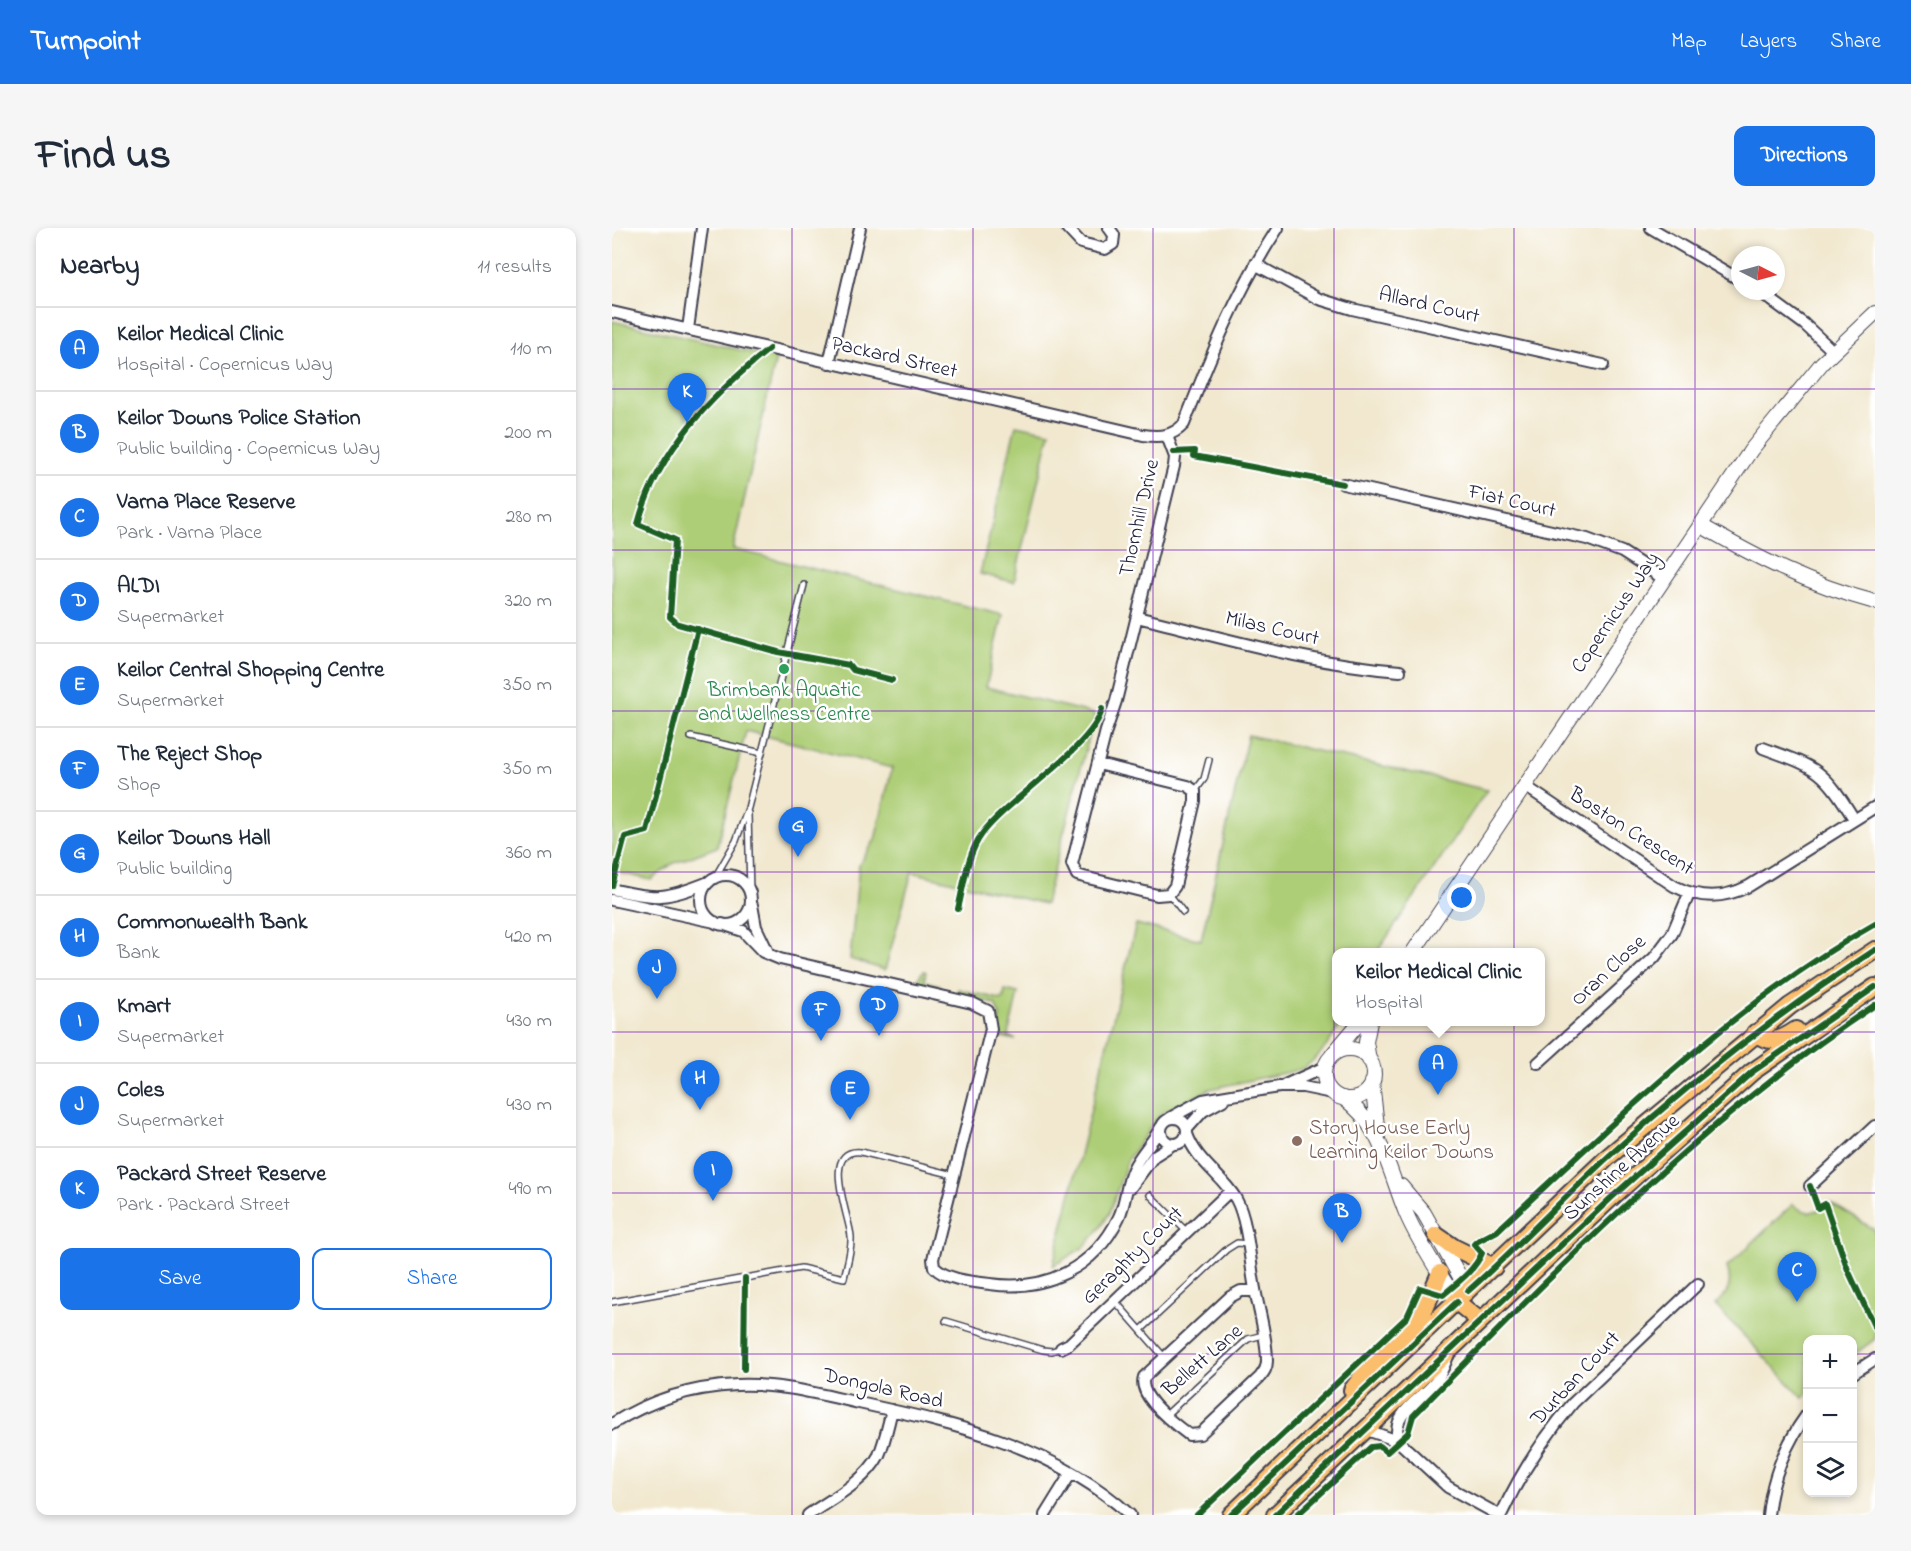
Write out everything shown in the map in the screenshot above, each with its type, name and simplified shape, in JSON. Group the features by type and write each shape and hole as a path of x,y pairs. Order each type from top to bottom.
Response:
{"main road":[{"name":"Sunshine Avenue","path":"1231,1515 1609,1156 1790,1006 1875,951"},
{"path":"1848,968 1875,958"},
{"name":"Sunshine Avenue","path":"1275,1515 1611,1198 1752,1072 1875,987"},
{"path":"1755,1033 1768,1040 1784,1038 1824,1010 1875,987"},
{"path":"1436,1235 1455,1248 1494,1267"},
{"path":"1322,1429 1370,1366 1422,1315 1440,1273"},
{"path":"1463,1296 1480,1321"}],"street":[{"path":"688,329 702,228"},
{"path":"829,363 860,228"},
{"path":"1067,228 1081,243 1105,249 1113,244 1114,235 1109,228"},
{"name":"Thornhill Drive","path":"1170,894 1157,895 1084,877 1074,870 1072,864 1116,701 1174,466 1175,457 1167,436 1177,432 1184,424 1224,321 1254,264 1278,228"},
{"path":"1651,228 1731,274"},
{"name":"Allard Court","path":"1254,264 1290,286 1341,306 1602,365"},
{"path":"1771,300 1804,324 1833,351"},
{"name":"Packard Street","path":"612,312 1143,435 1167,436"},
{"name":"Copernicus Way","path":"1416,948 1700,525 1775,419 1833,351 1875,313"},
{"name":"Fiat Court","path":"1343,484 1587,539 1622,552 1664,579"},
{"path":"1700,525 1783,571 1830,589 1875,602"},
{"name":"Milas Court","path":"1137,617 1317,660 1352,667 1400,671"},
{"path":"1763,748 1812,766 1824,775 1854,819"},
{"path":"1098,764 1188,786 1195,792 1195,801 1175,886 1170,894"},
{"name":"Boston Crescent","path":"1525,786 1660,877 1689,894 1706,897 1736,892 1875,807"},
{"path":"612,889 655,898 677,894 726,875 738,878 750,895 753,916 768,953"},
{"path":"711,880 702,900 705,913 718,923 729,924 743,918 750,906 750,895"},
{"name":"Oran Close","path":"1538,1063 1654,958 1672,934 1689,894"},
{"path":"612,900 718,923 743,931 763,952 780,959 976,1004 988,1011 991,1029 934,1253 934,1267 957,1278 1006,1286 1050,1280 1080,1265 1110,1233 1120,1216 1132,1170 1161,1127 1170,1118 1197,1102 1279,1087 1303,1087 1357,1098 1369,1089 1374,1074 1366,1042 1369,1026"},
{"path":"1356,1026 1327,1063 1324,1078 1337,1095 1362,1114 1379,1143 1396,1180 1407,1215 1440,1273 1463,1296"},
{"path":"1279,1087 1327,1063 1338,1052 1349,1049 1360,1052 1369,1060"},
{"path":"1372,1082 1379,1143"},
{"path":"1127,1192 1148,1162 1160,1150 1181,1142 1203,1111 1231,1096"},
{"path":"1170,1118 1183,1121 1198,1155 1230,1191 1239,1206 1247,1244 1267,1361 1265,1371 1200,1434 1189,1435 1146,1395 1142,1386 1144,1377 1230,1297 1241,1291 1255,1291"},
{"path":"1810,1186 1875,1126"},
{"path":"1161,1127 1163,1138 1198,1155"},
{"path":"1396,1180 1424,1213 1463,1296"},
{"name":"Geraghty Court","path":"1061,1348 1069,1344 1230,1191"},
{"name":"Durban Court","path":"1500,1515 1555,1424 1573,1403 1698,1284"},
{"path":"1398,1442 1396,1430 1401,1416 1437,1380 1453,1346"},
{"path":"1857,1371 1875,1359"},
{"name":"Dongola Road","path":"612,1424 648,1404 669,1396 736,1385 807,1391 997,1437 1071,1473 1130,1515"},
{"path":"807,1515 849,1486 872,1465 883,1443 892,1410"},
{"path":"1768,1515 1770,1495 1780,1461 1803,1420"},
{"path":"1367,1430 1398,1442 1448,1486 1500,1515"},
{"path":"1045,1515 1071,1473"}],"lane":[{"path":"711,880 736,841 748,808 804,585"},
{"path":"691,737 762,753"},
{"path":"1195,792 1204,779 1209,760"},
{"path":"748,808 750,895"},
{"path":"1170,894 1183,912"},
{"path":"612,1302 801,1268 844,1278 851,1235 838,1172 840,1162 851,1152 861,1152 955,1175"},
{"path":"1150,1195 1186,1232"},
{"path":"1141,1330 1226,1250 1237,1243 1247,1244"},
{"path":"1115,1300 1165,1358"},
{"path":"946,1321 1043,1350 1052,1351 1061,1348"},
{"name":"Bellett Lane","path":"1166,1415 1248,1339 1263,1335"}],"green space":[{"path":"612,321 776,358 733,549 1003,615 986,687 1095,714 1045,904 912,872 885,970 850,959 859,865 875,840 892,768 746,731 717,847 672,864 651,880 612,871"},
{"path":"1016,425 1050,432 1014,582 980,574"},
{"path":"1248,735 1487,790 1380,948 1332,948 1332,1026 1339,1026 1320,1054 1302,1069 1210,1089 1160,1114 1128,1159 1109,1214 1101,1227 1084,1247 1053,1266 1136,924 1201,940"},
{"path":"924,971 926,972 924,981 940,985 939,989 917,984"},
{"path":"958,989 1003,1000 1005,990 1018,993 1008,1036 1016,1040 996,1036 1000,1016 995,1004 957,994"},
{"path":"1829,1202 1875,1230 1875,1339 1857,1352 1857,1335 1803,1335 1803,1398 1715,1305 1728,1289 1727,1267 1793,1204 1807,1212 1820,1209"}],"cycle path":[{"path":"769,349 727,385 689,426 658,472 647,497 638,524 675,540 670,617 678,624 778,652 849,665 853,670 892,680"},
{"path":"1174,452 1195,451 1194,456 1343,484"},
{"path":"612,886 625,837 647,831 698,629"},
{"path":"958,909 969,860 982,834 1010,805 1067,756 1096,724 1102,709"},
{"path":"1197,1515 1407,1317 1420,1288 1443,1295 1465,1276 1479,1259 1482,1253 1474,1244 1476,1242 1497,1231 1677,1066 1773,990 1875,924"},
{"path":"1468,1291 1609,1156 1672,1100 1771,1022 1875,950"},
{"path":"1275,1515 1611,1198 1752,1072 1875,987"},
{"path":"1297,1515 1371,1447 1380,1446 1387,1452 1408,1433 1413,1416 1633,1198 1750,1097 1875,1005"},
{"path":"1810,1186 1818,1208 1825,1204 1848,1270 1875,1328"},
{"path":"744,1369 745,1278"},
{"path":"1231,1515 1457,1302"}],"place":[{"name":"Packard Street Reserve","path":"687,423"},
{"name":"Brimbank Aquatic and Wellness Centre","path":"784,669"},
{"name":"Keilor Downs Hall","path":"798,857"},
{"name":"Coles","path":"657,999"},
{"name":"ALDI","path":"879,1036"},
{"name":"The Reject Shop","path":"821,1041"},
{"name":"Keilor Medical Clinic","path":"1438,1095"},
{"name":"Commonwealth Bank","path":"700,1110"},
{"name":"Keilor Central Shopping Centre","path":"850,1120"},
{"name":"Story House Early Learning Keilor Downs","path":"1297,1141"},
{"name":"Kmart","path":"713,1201"},
{"name":"Keilor Downs Police Station","path":"1342,1243"},
{"name":"Varna Place Reserve","path":"1797,1302"}]}
